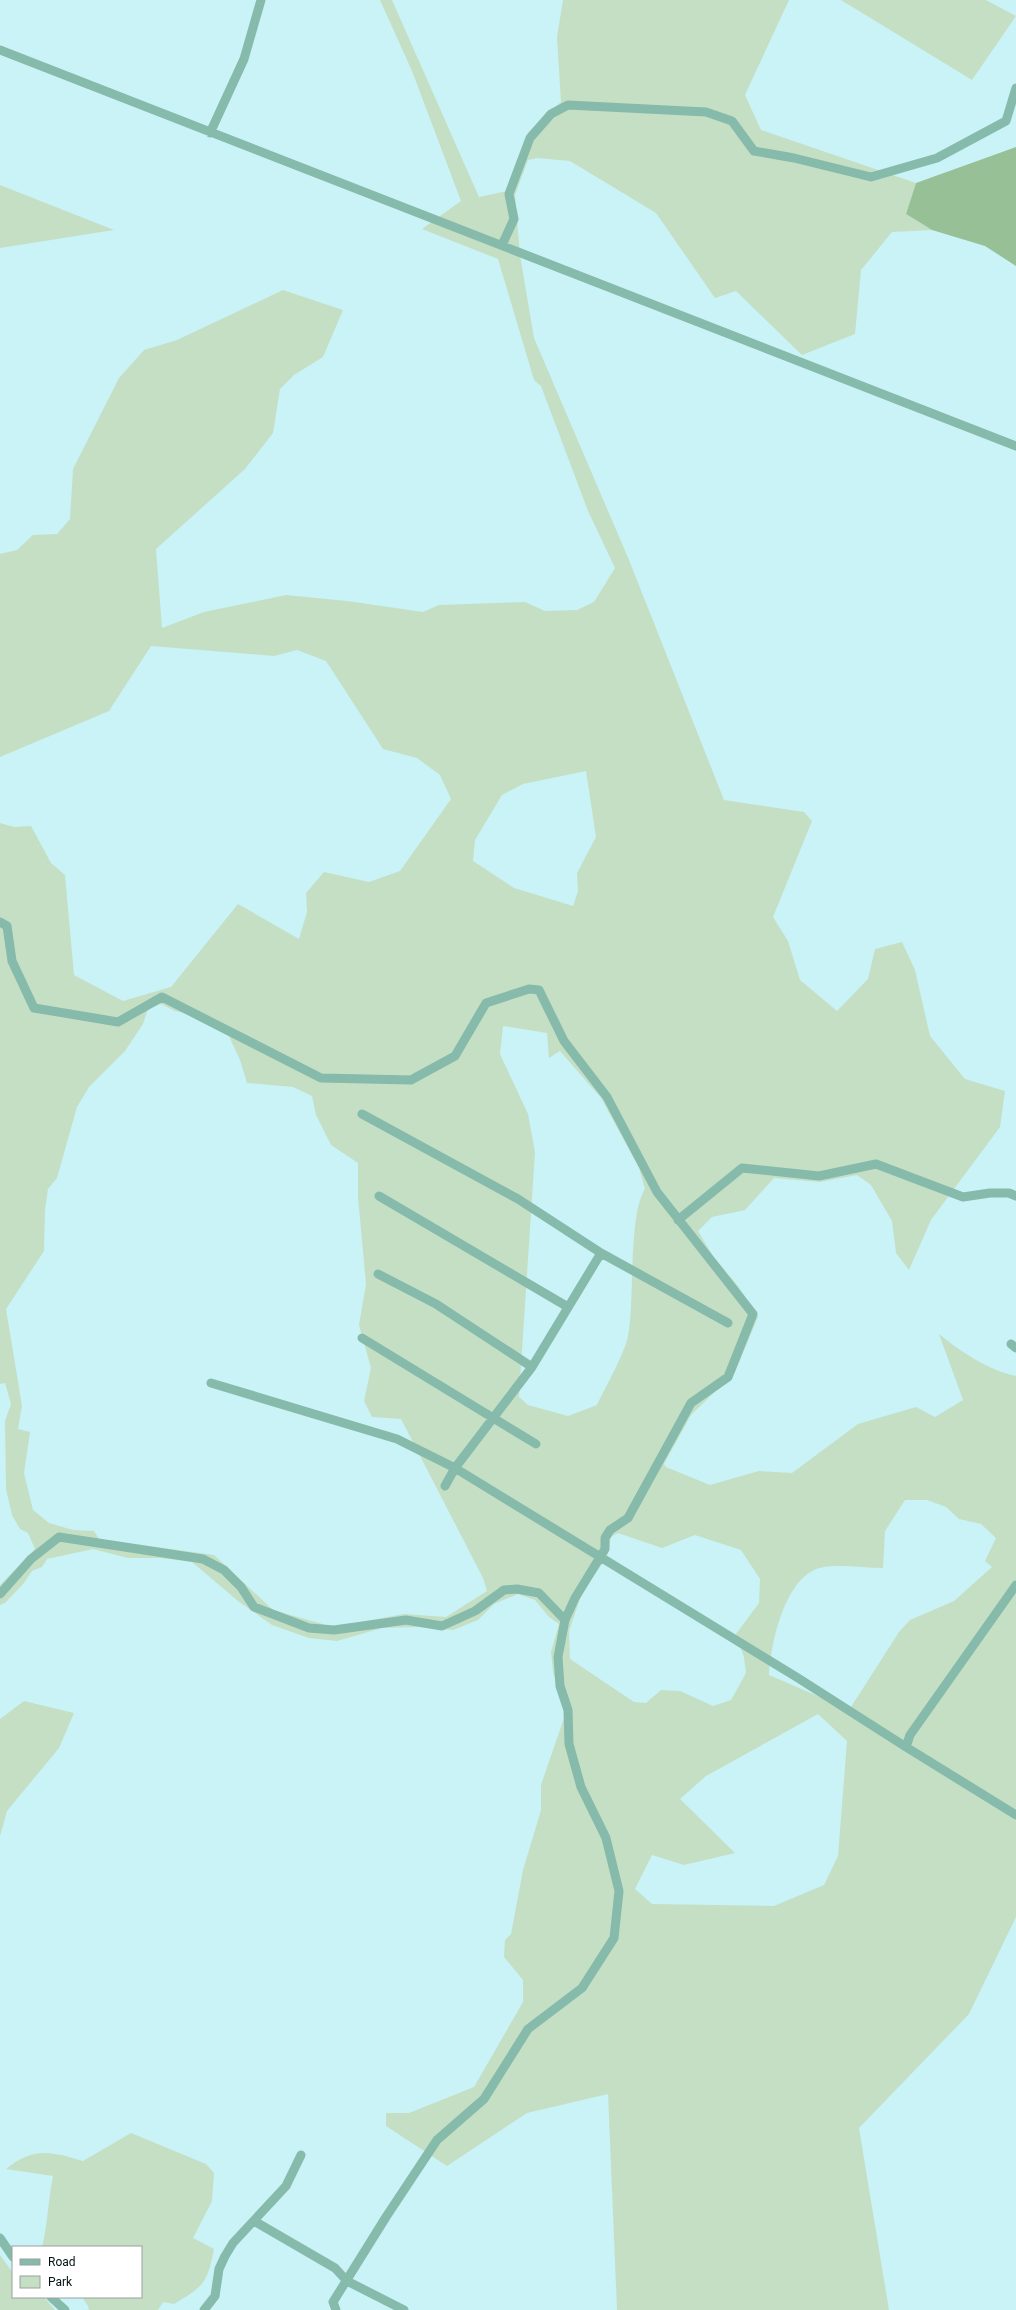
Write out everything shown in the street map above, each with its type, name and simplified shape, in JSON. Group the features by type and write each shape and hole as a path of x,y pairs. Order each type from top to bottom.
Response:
{"street":[{"path":"210,133 244,59 261,0"},
{"path":"0,50 1016,446"},
{"path":"502,245 514,219 509,194 530,138 551,114 568,105 706,112 732,120 754,151 794,158 871,177 937,158 1006,121 1016,88"},
{"path":"0,922 7,926 12,961 34,1008 118,1022 162,997 321,1078 411,1080 455,1056 486,1003 529,989 539,990 564,1041 607,1097 657,1192 753,1314 728,1377 691,1404 628,1518 610,1530 605,1538 605,1549 575,1598 565,1620 558,1657 560,1686 568,1710 568,1744 581,1787 606,1838 619,1891 614,1938 582,1988 528,2029 484,2099 436,2140 333,2302 336,2310"},
{"path":"362,1114 518,1199 601,1253 728,1323"},
{"path":"678,1220 742,1168 819,1176 876,1164 963,1197 990,1193 1009,1193 1016,1196"},
{"path":"379,1196 568,1307"},
{"path":"445,1486 455,1468 532,1367 601,1253"},
{"path":"378,1274 436,1304 532,1367"},
{"path":"362,1338 536,1444"},
{"path":"211,1383 397,1439 455,1468 1016,1815"},
{"path":"0,1594 31,1559 59,1537 203,1559 224,1570 241,1587 254,1607 309,1628 334,1630 406,1620 442,1626 475,1611 504,1590 517,1589 539,1593 565,1620"},
{"path":"906,1747 910,1735 1016,1585"},
{"path":"204,2310 215,2296 219,2269 233,2243 286,2186 301,2155"},
{"path":"254,2221 335,2268 347,2281 404,2310"},
{"path":"0,2238 12,2256"},
{"path":"52,2298 65,2310"}],"green space":[{"path":"380,0 392,0 479,197 507,191 528,133 544,116 561,102 557,37 563,0 789,0 745,95 761,130 916,183 906,214 932,230 892,232 861,270 855,334 802,355 736,291 715,298 656,213 570,161 537,158 528,160 515,195 520,255 534,338 629,560 724,800 804,812 812,821 773,917 788,941 800,980 837,1011 868,979 875,949 902,942 915,970 930,1036 965,1079 1005,1091 1000,1127 931,1220 909,1270 896,1253 892,1221 871,1185 857,1175 820,1182 774,1178 745,1210 712,1217 698,1231 713,1256 738,1286 758,1317 735,1372 691,1415 664,1464 666,1467 710,1485 759,1471 792,1473 858,1424 916,1407 935,1417 963,1400 939,1334 975,1360 1016,1376 1016,1917 969,2014 859,2128 889,2310 617,2310 608,2094 527,2113 447,2166 386,2126 386,2113 409,2113 474,2087 523,2002 523,1980 504,1957 505,1940 511,1934 523,1870 541,1810 541,1785 565,1715 553,1672 551,1652 559,1624 549,1617 535,1600 518,1594 494,1604 478,1620 453,1630 417,1627 382,1628 337,1641 309,1638 272,1625 238,1601 192,1562 161,1558 128,1558 93,1549 47,1559 42,1567 32,1571 24,1583 5,1603 0,1605 0,1585 35,1549 28,1533 20,1529 12,1515 6,1489 5,1421 11,1404 5,1383 0,1384 0,823 14,827 31,826 51,863 65,875 74,975 123,1001 171,987 238,904 299,939 307,912 306,893 324,872 369,882 400,871 451,799 440,775 417,758 383,749 326,661 297,650 274,656 151,646 109,711 0,757 0,554 17,550 33,535 57,534 70,519 73,469 119,378 144,350 177,340 283,290 343,310 323,357 294,375 280,389 273,433 245,469 156,549 162,628 204,612 286,595 347,601 423,612 439,605 525,602 545,611 577,610 594,602 615,568 588,511 541,386 534,380 498,259 422,229 461,201 412,71","holes":["586,771 596,837 577,873 578,891 573,906 514,888 473,861 475,840 502,795 523,784","161,1004 175,1011 189,1014 228,1034 240,1060 247,1083 293,1087 312,1096 316,1115 331,1145 358,1163 358,1197 366,1284 359,1325 371,1368 364,1401 372,1417 401,1419 483,1578 487,1591 446,1617 404,1614 333,1627 273,1610 214,1555 99,1539 94,1531 73,1530 49,1523 33,1510 24,1473 30,1432 18,1429 22,1406 6,1309 44,1251 45,1210 48,1189 57,1178 77,1107 89,1087 125,1051 143,1024 148,1009","503,1026 547,1033 549,1058 560,1051 601,1098 639,1168 645,1189 640,1201 636,1218 630,1321 626,1343 619,1361 597,1405 568,1416 528,1405 519,1397 535,1152 528,1114 500,1054","905,1500 927,1500 946,1507 959,1519 981,1524 996,1538 985,1561 992,1567 954,1601 910,1620 899,1632 851,1707 843,1707 769,1675 770,1661 777,1628 790,1595 799,1582 811,1572 824,1567 846,1566 883,1568 885,1531","618,1533 662,1548 695,1535 741,1550 760,1579 759,1603 736,1634 744,1657 746,1673 731,1700 713,1706 680,1691 661,1690 646,1703 634,1702 570,1659 569,1631 582,1593 607,1557 611,1537","818,1714 847,1741 838,1856 824,1885 774,1906 652,1904 635,1889 652,1855 684,1865 735,1853 680,1799 706,1776"]},
{"path":"841,0 986,0 1016,16 972,80"},
{"path":"1016,147 1016,266 985,246 932,230 906,214 916,183"},
{"path":"0,185 114,230 0,248"},
{"path":"24,1701 74,1713 59,1748 7,1811 0,1836 0,1719"},
{"path":"131,2133 206,2164 214,2173 212,2201 193,2238 214,2249 209,2270 203,2283 198,2288 174,2304 163,2302 158,2310 89,2310 83,2298 142,2298 142,2246 42,2246 53,2176 6,2169 25,2157 43,2153 62,2155 83,2161"},
{"path":"0,2255 12,2272 12,2298 45,2298 55,2310 0,2310"}]}
